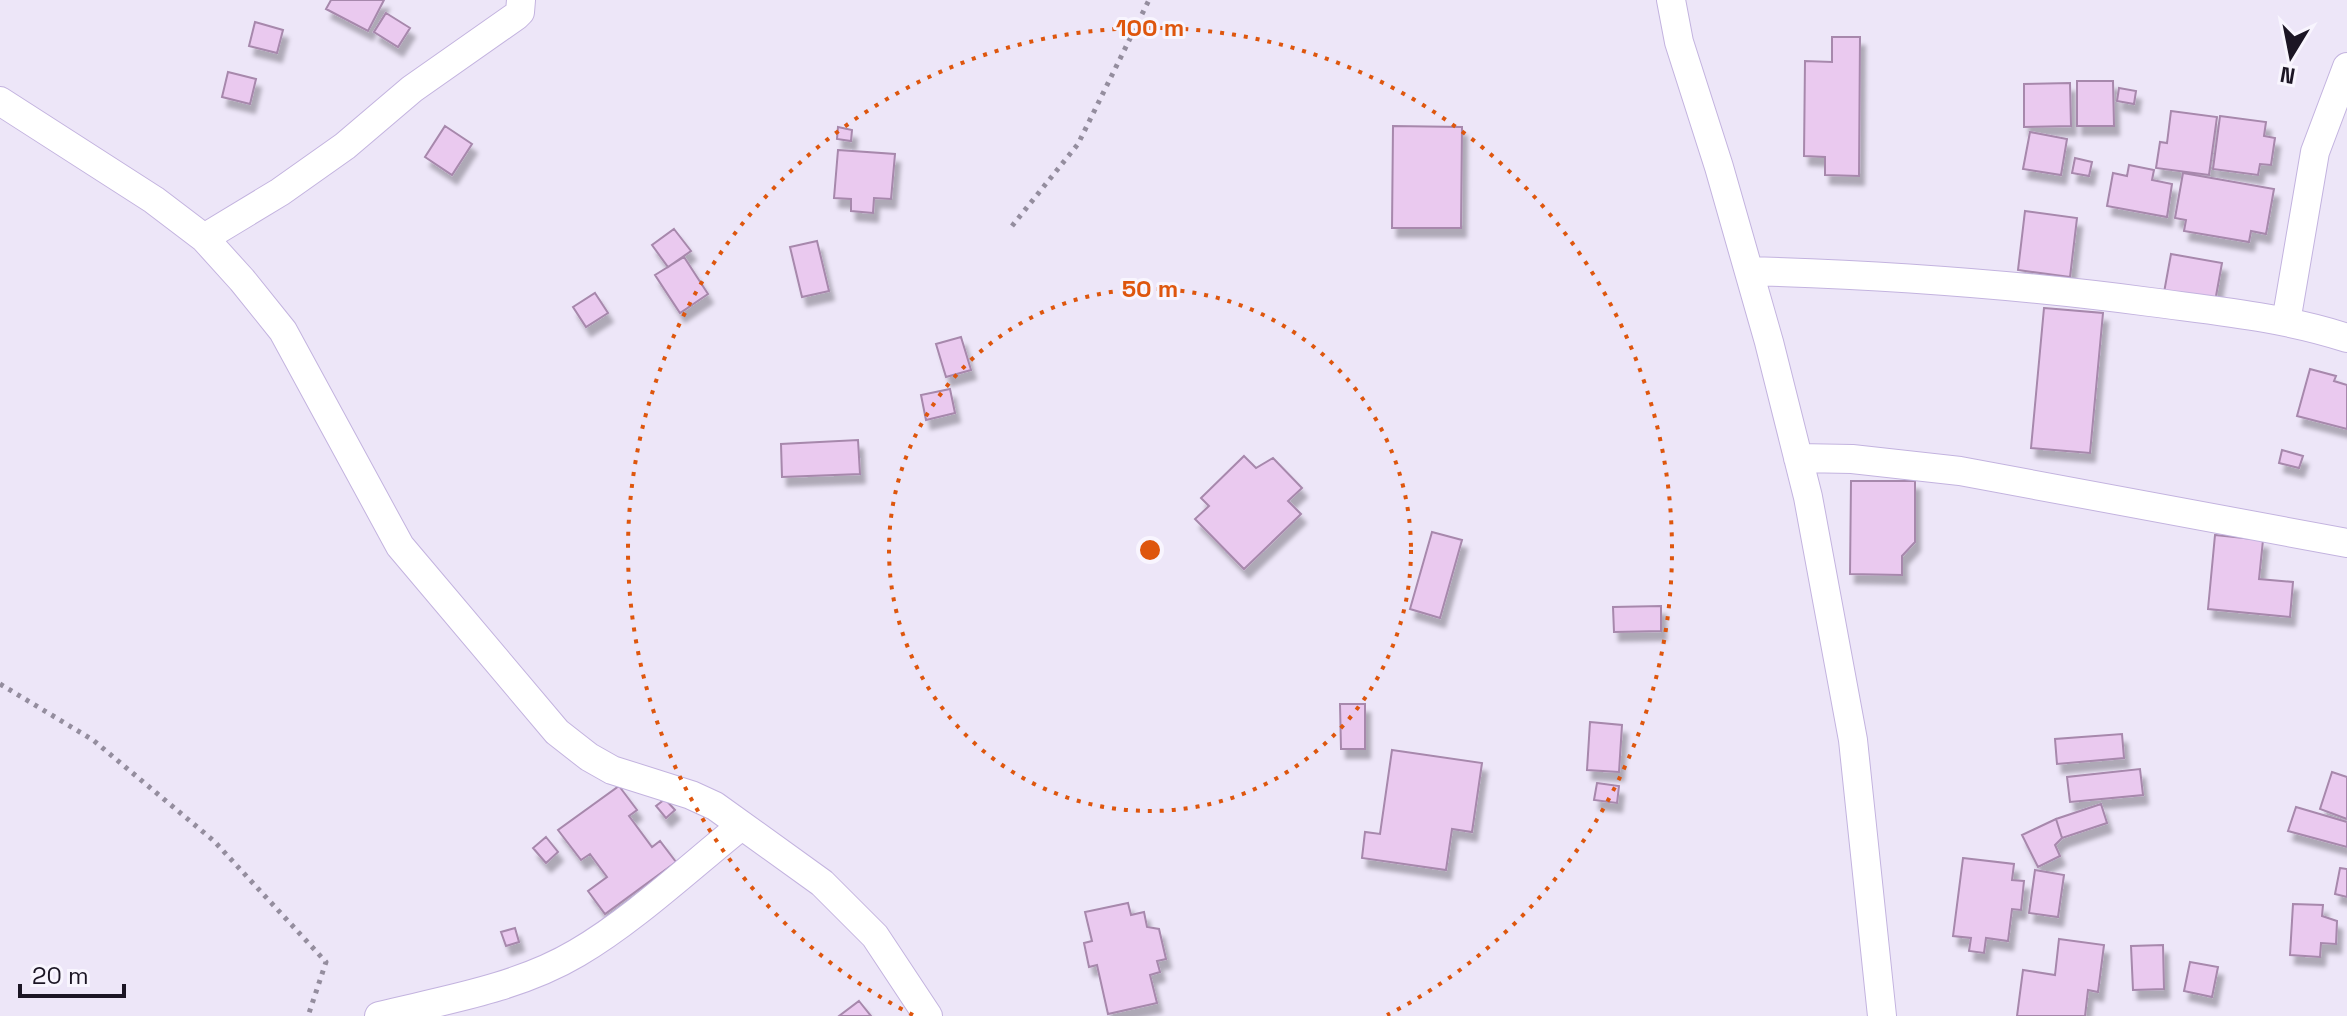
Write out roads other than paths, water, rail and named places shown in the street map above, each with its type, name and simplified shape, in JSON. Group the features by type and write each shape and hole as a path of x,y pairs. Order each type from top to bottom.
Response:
{"street":[{"path":"204,238 280,192 345,146 412,89 516,16 520,12 521,0"},
{"path":"1671,0 1679,42 1749,271 1798,458 1831,614 1853,740 1882,1016"},
{"path":"2286,322 2315,152 2347,67"},
{"path":"0,101 111,171 204,238 242,280 283,331 400,546 557,732 612,770 691,795 715,806 822,883 875,936 928,1016"},
{"path":"1749,271 1850,274 2035,287 2286,322 2347,338"},
{"path":"1798,458 1896,462 1960,471 2347,543"},
{"path":"379,1016 462,996 534,973 576,954 741,826"}]}
